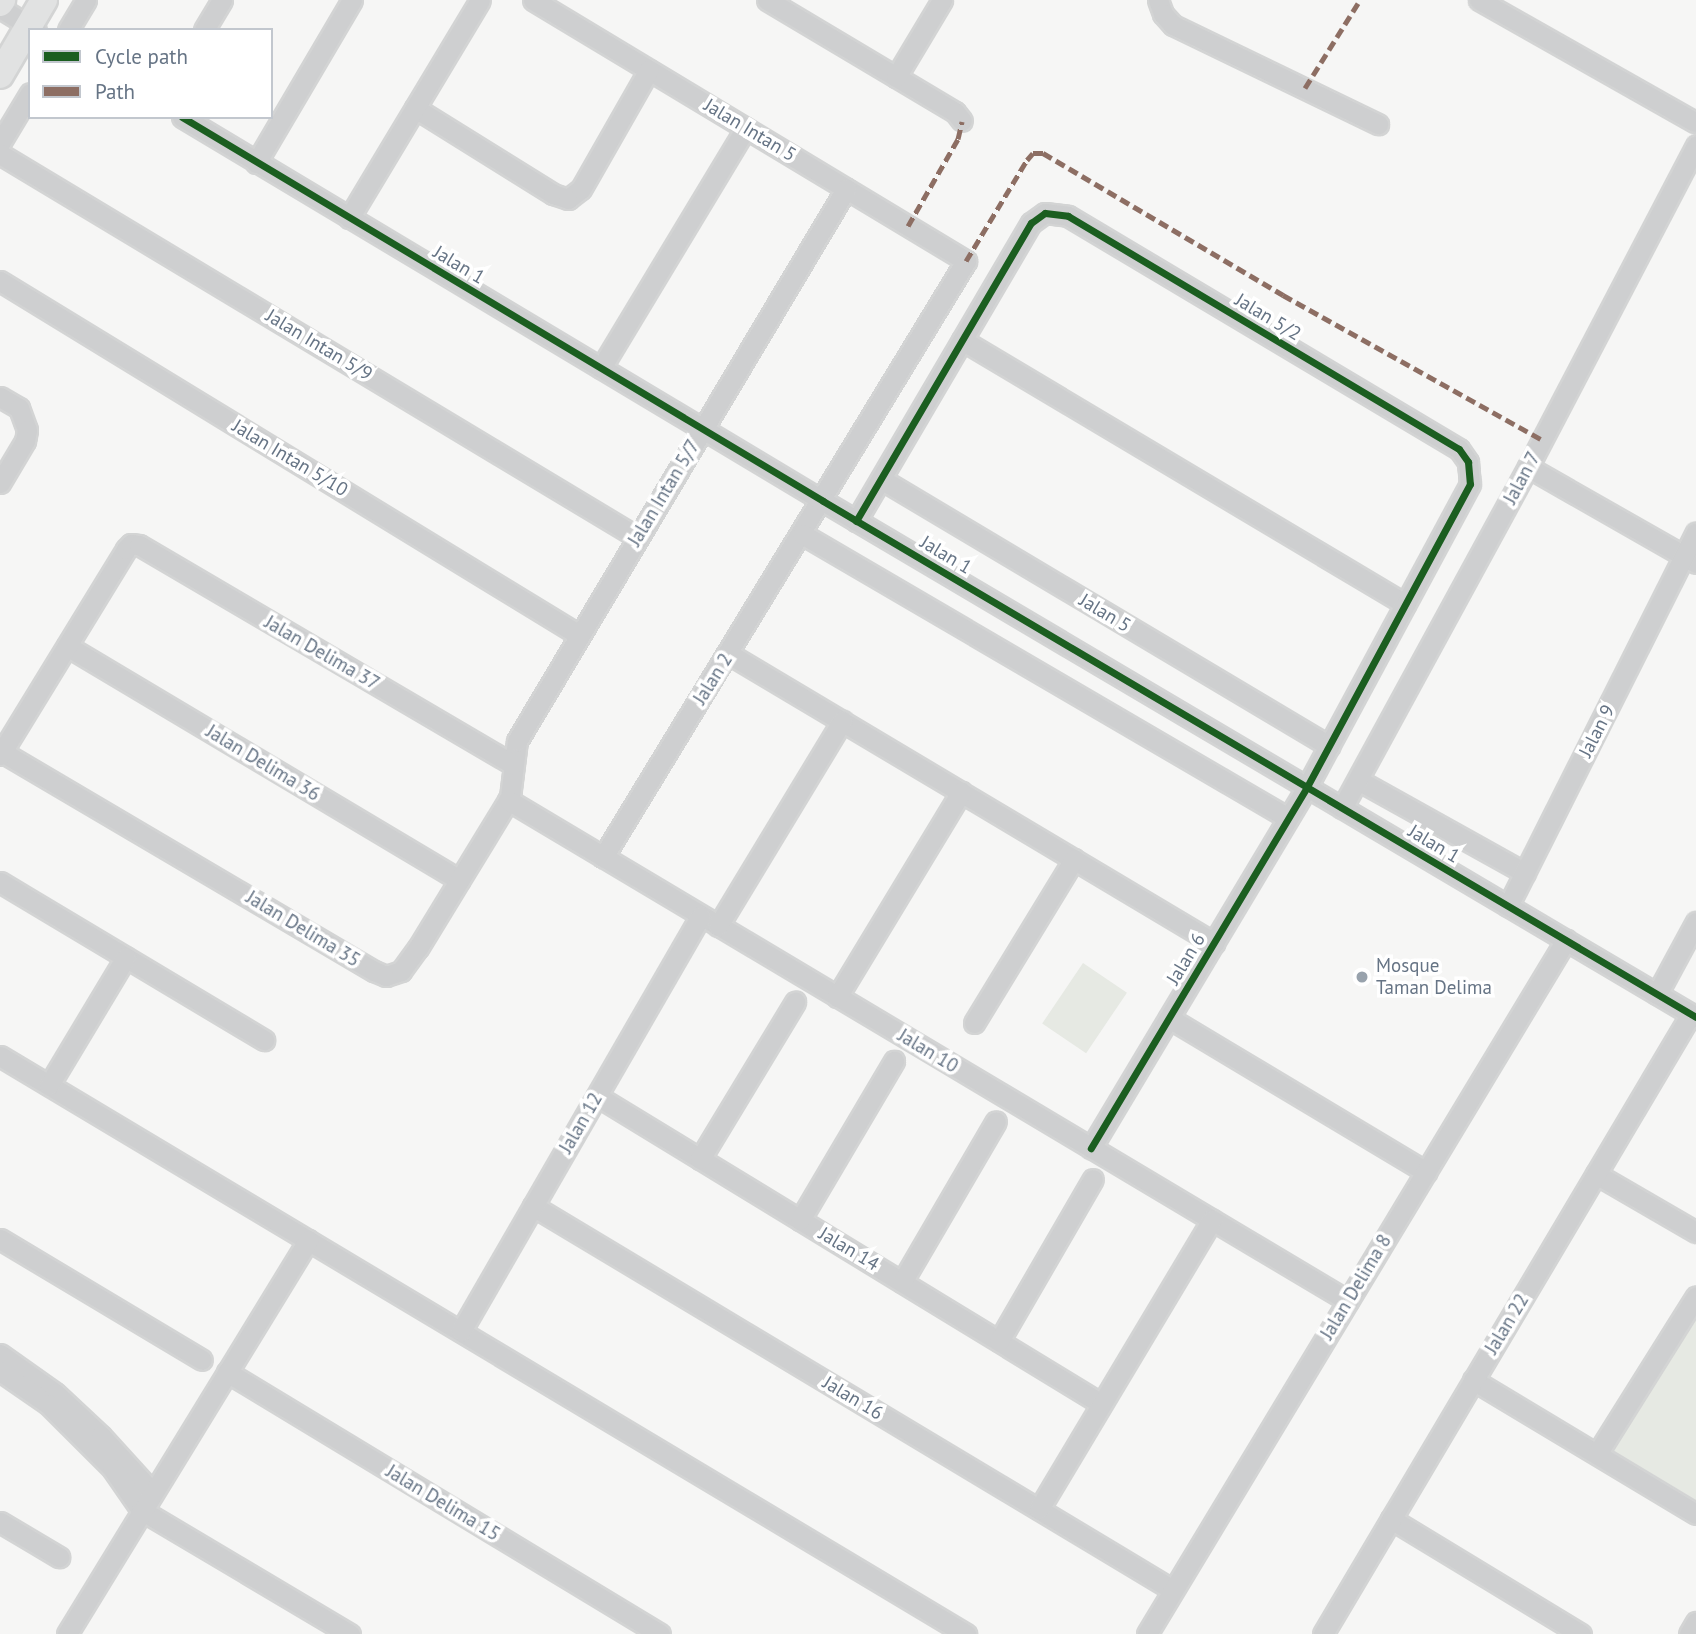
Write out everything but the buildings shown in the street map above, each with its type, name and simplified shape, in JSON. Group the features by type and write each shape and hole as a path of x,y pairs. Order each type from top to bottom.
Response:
{"street":[{"path":"0,8 33,28 44,0"},
{"path":"69,28 86,0"},
{"path":"205,28 222,0"},
{"path":"256,163 352,0"},
{"path":"349,218 480,0"},
{"name":"Jalan Intan 5","path":"533,0 966,261"},
{"path":"766,0 799,8 896,77 955,112 962,121"},
{"path":"896,77 942,0"},
{"path":"1158,0 1163,14 1173,24 1378,124"},
{"path":"1479,0 1696,123"},
{"path":"0,75 28,35"},
{"path":"415,108 553,194 568,199 581,189 649,70"},
{"path":"0,143 28,96"},
{"name":"Jalan 1","path":"185,119 856,521 1693,1015"},
{"path":"601,368 746,128"},
{"name":"Jalan 7","path":"1342,808 1528,467 1696,145"},
{"name":"Jalan Intan 5/9","path":"0,154 637,537"},
{"name":"Jalan Intan 5/7","path":"512,764 517,741 846,188"},
{"name":"Jalan 5/2","path":"962,340 1031,223 1045,213 1068,216 1459,449 1468,462"},
{"name":"Jalan 2","path":"603,857 823,501 966,261"},
{"name":"Jalan Intan 5/10","path":"0,281 579,635"},
{"path":"856,521 962,340 1405,604"},
{"path":"0,397 19,408 27,430 25,441 0,483"},
{"name":"Jalan 6","path":"1091,1148 1307,787 1470,484 1468,462"},
{"path":"1528,467 1690,559"},
{"name":"Jalan 5","path":"881,479 1329,746"},
{"name":"Jalan 9","path":"1508,906 1690,559 1696,533"},
{"path":"802,534 1288,818"},
{"name":"Jalan Delima 37","path":"67,646 131,544 139,545 512,764"},
{"path":"1,753 67,646"},
{"name":"Jalan Delima 36","path":"67,646 459,880"},
{"path":"729,654 1214,943"},
{"name":"Jalan 12","path":"461,1331 597,1096 842,722"},
{"name":"Jalan Delima 35","path":"1,753 386,976 401,971 410,960 508,800 513,782 512,764"},
{"path":"1358,780 1525,873"},
{"path":"837,997 961,792"},
{"name":"Jalan 10","path":"508,800 1348,1301"},
{"path":"974,1023 1074,859"},
{"path":"0,881 264,1040"},
{"path":"1657,994 1696,922"},
{"name":"Jalan Delima 8","path":"1147,1634 1566,940"},
{"path":"49,1085 126,957"},
{"path":"700,1159 795,1002"},
{"name":"Jalan 22","path":"1323,1634 1693,1015"},
{"path":"1169,1018 1426,1172"},
{"path":"0,1056 966,1633"},
{"path":"800,1220 894,1061"},
{"name":"Jalan 14","path":"597,1096 1100,1403"},
{"path":"902,1282 996,1121"},
{"path":"1596,1174 1696,1232"},
{"path":"999,1341 1093,1179"},
{"name":"Jalan 16","path":"533,1206 1173,1590"},
{"path":"1038,1509 1212,1220"},
{"path":"0,1239 202,1360"},
{"path":"67,1634 308,1240"},
{"path":"1597,1454 1696,1296"},
{"path":"0,1354 55,1393 101,1436 152,1492"},
{"path":"0,1371 48,1404 112,1468 141,1510 350,1634"},
{"name":"Jalan Delima 15","path":"227,1372 660,1634"},
{"path":"1474,1380 1696,1514"},
{"path":"1391,1519 1581,1634"},
{"path":"0,1522 59,1558"},
{"path":"1689,1634 1696,1622"}],"shaded area":[{"path":"1083,963 1127,993 1086,1053 1042,1024"},
{"path":"1696,1303 1696,1507 1601,1451"}],"marked path":[{"path":"1305,88 1360,0"},
{"path":"908,226 958,139 962,121"},
{"path":"966,261 1027,160 1033,153 1043,153 1283,295 1542,440"}],"cycle path":[{"path":"185,119 823,501 1696,1017"},
{"path":"856,521 1031,223 1045,213 1068,216 1459,449 1468,462 1470,484 1307,787 1091,1148"}],"place":[{"name":"Mosque Taman Delima","path":"1362,977"}]}
